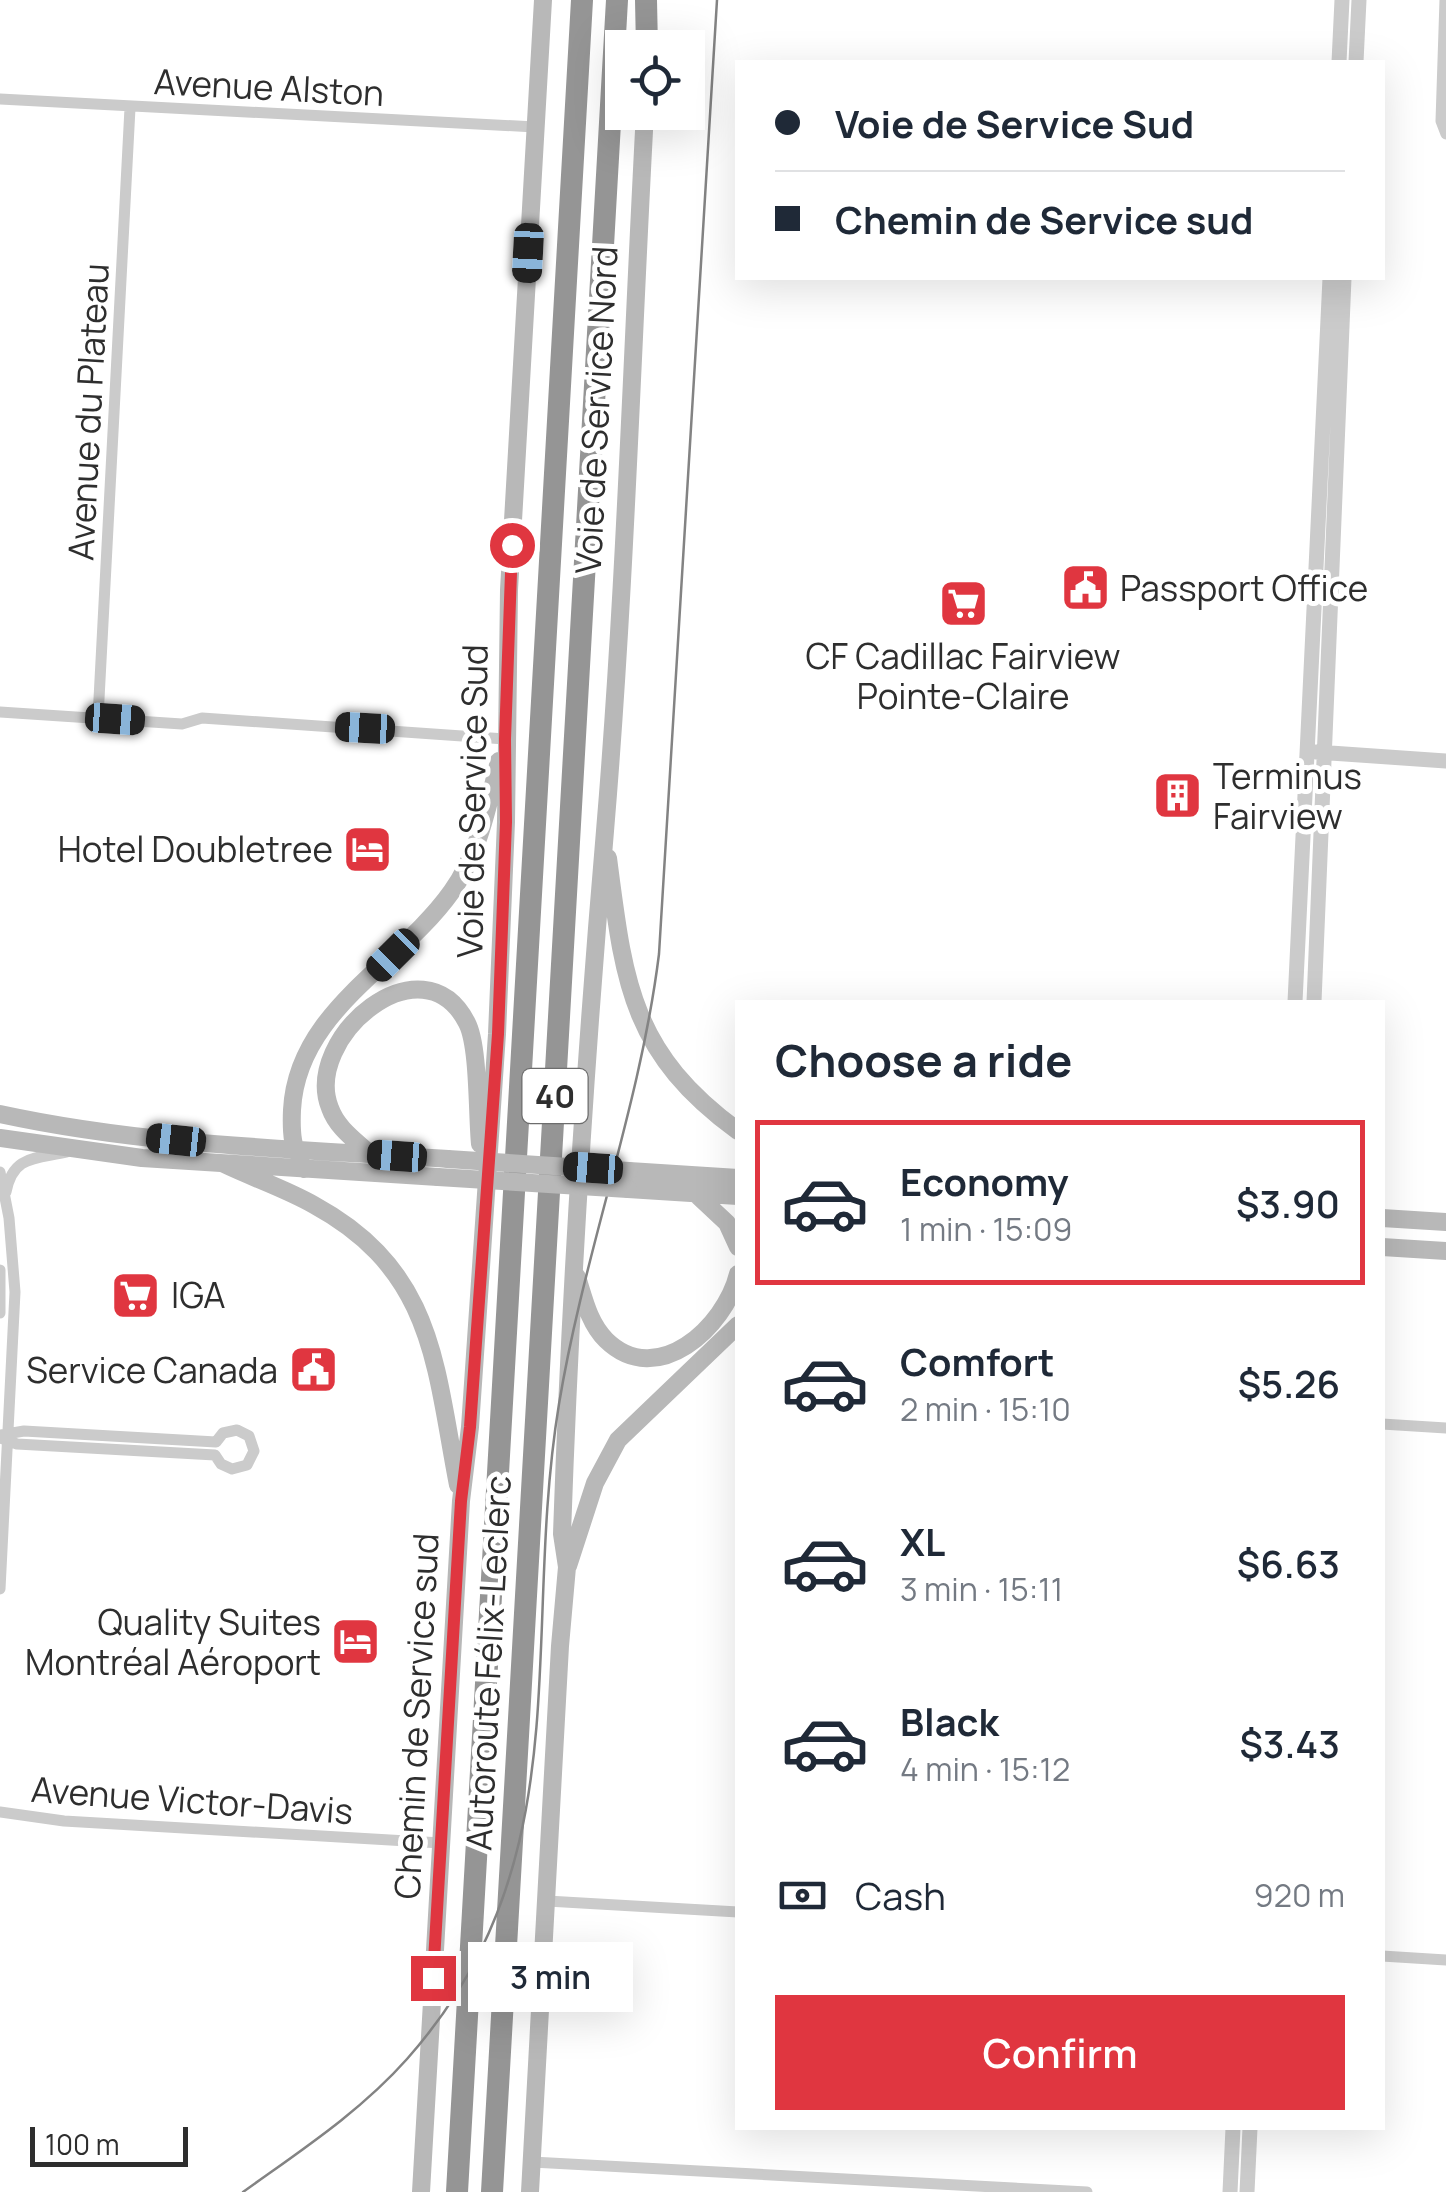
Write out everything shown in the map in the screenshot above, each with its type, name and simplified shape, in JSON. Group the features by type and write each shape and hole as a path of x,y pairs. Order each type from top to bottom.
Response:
{"highway":[{"name":"Autoroute Félix-Leclerc","path":"457,2192 582,0"},
{"name":"Autoroute Félix-Leclerc","path":"492,2192 616,0"},
{"path":"648,30 649,0"}],"main road":[{"name":"Voie de Service Sud","path":"485,1184 502,946 510,575 542,0"},
{"name":"Voie de Service Nord","path":"605,833 643,130"},
{"path":"304,1169 293,1150 294,1091 304,1054 330,1018 432,915 458,883 483,823 505,739"},
{"path":"605,833 624,970 641,1020 660,1054 683,1082 735,1129"},
{"path":"568,1567 562,1534 574,1267 590,981 605,833"},
{"path":"370,1154 342,1128 330,1108 326,1086 330,1066 343,1037 369,1008 401,991 425,991 441,996 456,1008 472,1034 485,1184"},
{"path":"0,1114 145,1136 370,1154 439,1168"},
{"path":"0,1138 76,1151 304,1169 439,1168 628,1180 735,1178"},
{"path":"224,1164 328,1213 364,1241 402,1285 433,1346 461,1501"},
{"path":"628,1180 696,1194 735,1196"},
{"name":"Chemin de Service sud","path":"421,2192 461,1501 470,1427 485,1184"},
{"path":"696,1194 727,1223 735,1240"},
{"path":"1386,1218 1446,1222"},
{"path":"1385,1247 1444,1250"},
{"path":"574,1267 586,1308 600,1334 627,1354 650,1358 673,1353 703,1334 725,1305 735,1281"},
{"path":"530,2192 560,1646 568,1567 595,1483 618,1440 735,1328"}],"street":[{"path":"1340,60 1342,0"},
{"path":"1356,60 1359,0"},
{"path":"1445,0 1442,120 1446,134"},
{"name":"Avenue Alston","path":"0,99 535,127"},
{"name":"Avenue du Plateau","path":"98,718 130,108"},
{"path":"1314,1000 1315,752 1330,280"},
{"path":"1294,1000 1315,752 1344,280"},
{"path":"0,712 184,724 202,718 505,739"},
{"path":"1315,752 1446,761"},
{"path":"6,1196 10,1176 21,1162 76,1151"},
{"path":"0,1172 15,1292 4,1437 0,1589"},
{"path":"0,1270 0,1312"},
{"path":"1385,1424 1446,1428"},
{"path":"4,1437 216,1449"},
{"name":"Avenue Victor-Davis","path":"0,1812 64,1820 441,1844"},
{"path":"547,1901 735,1912"},
{"path":"1385,1956 1446,1960"},
{"path":"1230,2192 1233,2130"},
{"path":"1246,2192 1250,2130"},
{"path":"532,2162 1087,2192"}],"tram line":[{"path":"243,2192 349,2114 407,2059 463,1983 500,1906 523,1826 535,1745 549,1492 559,1404 582,1291 639,1067 659,954 717,0"}],"place":[{"name":"Passport Office","path":"1085,588"},
{"name":"CF Cadillac Fairview Pointe-Claire","path":"963,604"},
{"name":"Terminus Fairview","path":"1178,796"},
{"name":"Hotel Doubletree","path":"368,849"},
{"name":"IGA","path":"136,1295"},
{"name":"Service Canada","path":"313,1370"},
{"name":"Quality Suites Montréal Aéroport","path":"356,1642"}],"route":[{"path":"433,1978 461,1501 468,1458 498,1034 512,545"}]}
